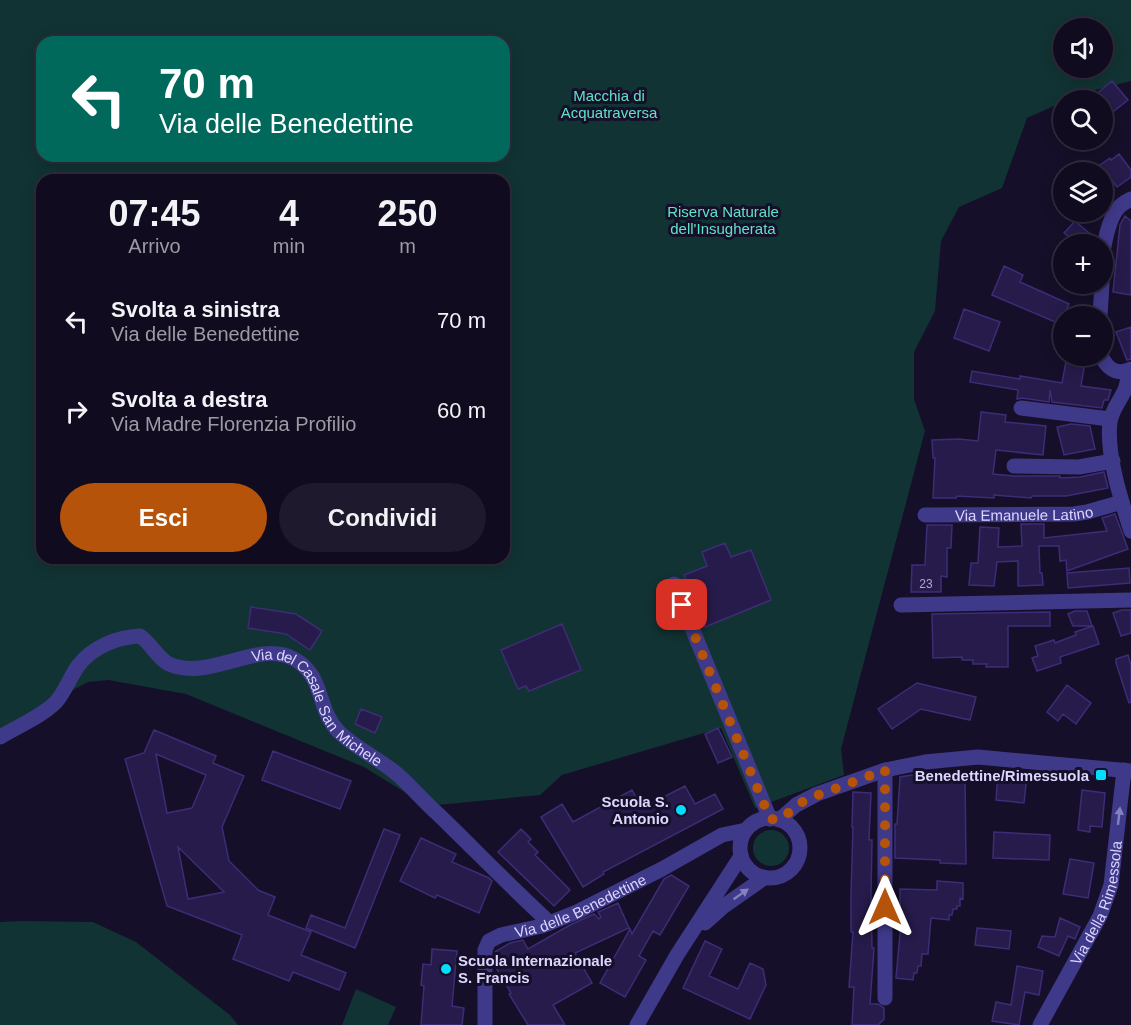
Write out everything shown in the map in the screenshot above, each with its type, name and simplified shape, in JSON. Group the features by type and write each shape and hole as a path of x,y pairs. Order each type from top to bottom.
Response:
{"street":[{"path":"1108,234 1112,219 1119,207 1131,199"},
{"path":"1109,366 1116,372 1129,370 1129,384 1110,419 1110,432 1113,461 1131,531"},
{"path":"1021,408 1110,419"},
{"path":"1014,466 1079,467 1113,461"},
{"name":"Via Emanuele Latino","path":"925,515 1074,514 1122,502"},
{"path":"674,584 775,819 789,825 796,832 800,845 799,856 792,869 777,878 764,878 751,871 741,856 740,850 746,830 758,821 775,819 805,800 885,770 925,762 978,757 1128,770"},
{"path":"901,605 1131,600"},
{"name":"Via del Casale San Michele","path":"0,737 50,706 59,698 86,657 97,649 120,639 140,636 164,661 184,668 204,668 264,654 284,655 298,662 313,677 318,686 325,713 336,729 398,775 550,923"},
{"path":"885,770 885,998"},
{"name":"Via della Rimessola","path":"1040,1025 1095,925 1107,898 1111,885 1128,770"},
{"name":"Via delle Benedettine","path":"485,1025 485,950 487,943 492,939 550,923 577,912 662,869 722,835 746,830"},
{"path":"637,1025 687,940 741,856"},
{"path":"687,940 724,906 764,878"}],"green space":[{"name":"Riserva Naturale dell'Insugherata","path":"0,0 1131,0 1131,81 1096,90 1053,90 1053,106 1027,118 1002,188 959,207 941,241 935,311 914,352 914,399 925,431 841,749 844,775 755,808 721,728 562,775 540,795 427,806 364,767 186,694 108,680 88,682 0,729"},
{"path":"771,830 784,835 789,848 784,861 771,866 758,861 753,848 758,835"},
{"path":"0,922 93,922 136,942 230,1015 238,1025 0,1025"},
{"path":"356,989 396,1007 388,1025 342,1025"}],"building":[{"path":"1112,81 1128,100 1113,112 1113,90 1101,90"},
{"path":"1119,154 1131,170 1131,177 1117,187 1113,182 1113,162 1104,162 1110,158 1111,160"},
{"path":"1125,216 1131,221 1131,295 1113,292 1120,225"},
{"path":"1076,222 1090,234 1065,234"},
{"path":"1004,266 1023,275 1020,282 1069,304 1068,306 1053,306 1053,321 992,295"},
{"path":"964,309 1000,322 989,351 954,338"},
{"path":"1131,327 1131,359 1127,360 1116,332"},
{"path":"1065,366 1084,366 1081,386 1111,390 1102,408 1052,402 1050,390 1049,402 1017,399 1018,390 970,382 972,371 1062,383"},
{"path":"981,412 1006,415 1005,422 1046,426 1043,455 996,450 993,474 1060,476 1060,478 1104,472 1108,488 1066,496 1032,496 1031,498 994,495 994,498 957,496 956,498 933,498 935,458 933,458 932,440 978,441"},
{"path":"1071,424 1090,426 1095,449 1064,455 1057,427"},
{"path":"1115,514 1128,549 1067,571 1066,560 1060,561 1059,546 1039,546 1043,585 1018,586 1018,561 997,562 994,586 969,585 971,563 978,563 980,527 999,528 998,547 1022,546 1021,524 1044,524 1044,538 1107,531 1102,518"},
{"path":"927,525 952,525 951,548 947,548 947,577 941,576 941,592 911,592 912,565 925,565"},
{"path":"725,543 731,557 751,550 771,600 705,627 684,575 707,566 702,552"},
{"path":"1129,568 1130,583 1068,588 1067,573"},
{"path":"251,607 296,614 322,631 310,650 286,634 248,628"},
{"path":"1131,610 1131,633 1121,636 1113,613"},
{"path":"1075,611 1087,611 1092,626 1073,626 1068,614"},
{"path":"1050,612 1050,626 1008,626 1008,667 986,667 987,664 973,664 973,660 962,660 962,657 933,658 932,614"},
{"path":"562,624 581,670 529,691 526,686 518,689 501,650"},
{"path":"1093,626 1099,644 1060,657 1061,663 1037,671 1032,658 1038,656 1035,646 1054,640 1055,643 1076,635 1075,632"},
{"path":"1128,655 1131,665 1131,702 1129,703 1116,663 1116,659"},
{"path":"917,683 976,697 970,720 921,709 892,729 878,709"},
{"path":"1067,685 1091,703 1076,724 1063,714 1058,721 1047,712"},
{"path":"361,709 382,717 375,733 355,724"},
{"path":"718,728 732,757 718,763 705,734"},
{"path":"154,730 216,756 213,763 244,776 222,827 229,861 258,890 275,897 268,915 311,932 301,955 346,973 339,990 293,972 289,981 233,959 242,935 167,906 125,759 144,753","holes":["156,754 206,775 192,808 167,813","178,847 224,892 188,899"]},
{"path":"273,751 351,781 340,809 262,780"},
{"path":"939,773 965,774 966,864 895,858 895,824 897,824 900,777 939,776"},
{"path":"998,773 1027,775 1024,803 996,800"},
{"path":"685,786 695,804 715,794 723,809 603,872 604,874 583,887 541,817 562,804 573,822 632,790 642,808"},
{"path":"1082,790 1105,793 1102,827 1090,826 1090,832 1078,830"},
{"path":"853,792 871,793 869,840 872,840 872,948 874,948 870,1004 878,1004 884,1008 884,1019 878,1025 852,1025 854,987 849,987 853,932 851,932 851,893"},
{"path":"384,829 400,835 355,948 306,928 311,915 345,928"},
{"path":"521,829 531,839 528,842 538,852 535,855 570,890 554,906 498,852"},
{"path":"994,832 1050,835 1049,860 993,858"},
{"path":"421,838 456,854 452,862 492,881 479,913 437,895 435,898 400,881"},
{"path":"1070,859 1094,863 1088,898 1063,894"},
{"path":"671,875 689,886 660,935 653,931 639,956 646,960 625,997 600,983 630,929 632,934 664,879"},
{"path":"937,881 963,883 963,899 960,898 960,906 953,909 949,920 931,918 928,954 922,954 921,966 918,966 917,973 914,973 913,980 896,978 900,934 900,889 937,890"},
{"path":"618,903 629,928 575,953 592,983 553,1005 565,1025 528,1025 495,966 495,952 510,943 523,940 528,949 594,914 599,919 601,917 598,912"},
{"path":"1060,918 1080,927 1075,939 1068,936 1059,956 1038,947 1042,936 1055,937"},
{"path":"977,928 1011,931 1009,949 975,945"},
{"path":"705,941 722,949 709,976 738,989 750,963 763,969 766,985 750,1019 683,988"},
{"path":"432,949 457,951 452,1006 464,1008 462,1025 421,1025 423,964 431,965"},
{"path":"1017,966 1043,971 1039,995 1025,992 1019,1025 992,1021 996,1002 1011,1005"}],"place":[{"name":"Benedettine/Rimessuola","path":"1101,775"},
{"name":"Scuola S. Antonio","path":"681,810"},
{"name":"Scuola Internazionale S. Francis","path":"446,969"}],"route":[{"path":"682,605 770,819 779,820 796,805 817,794 885,770 885,907"}],"park label":[{"name":"Macchia di Acquatraversa","path":"609,104"}]}
